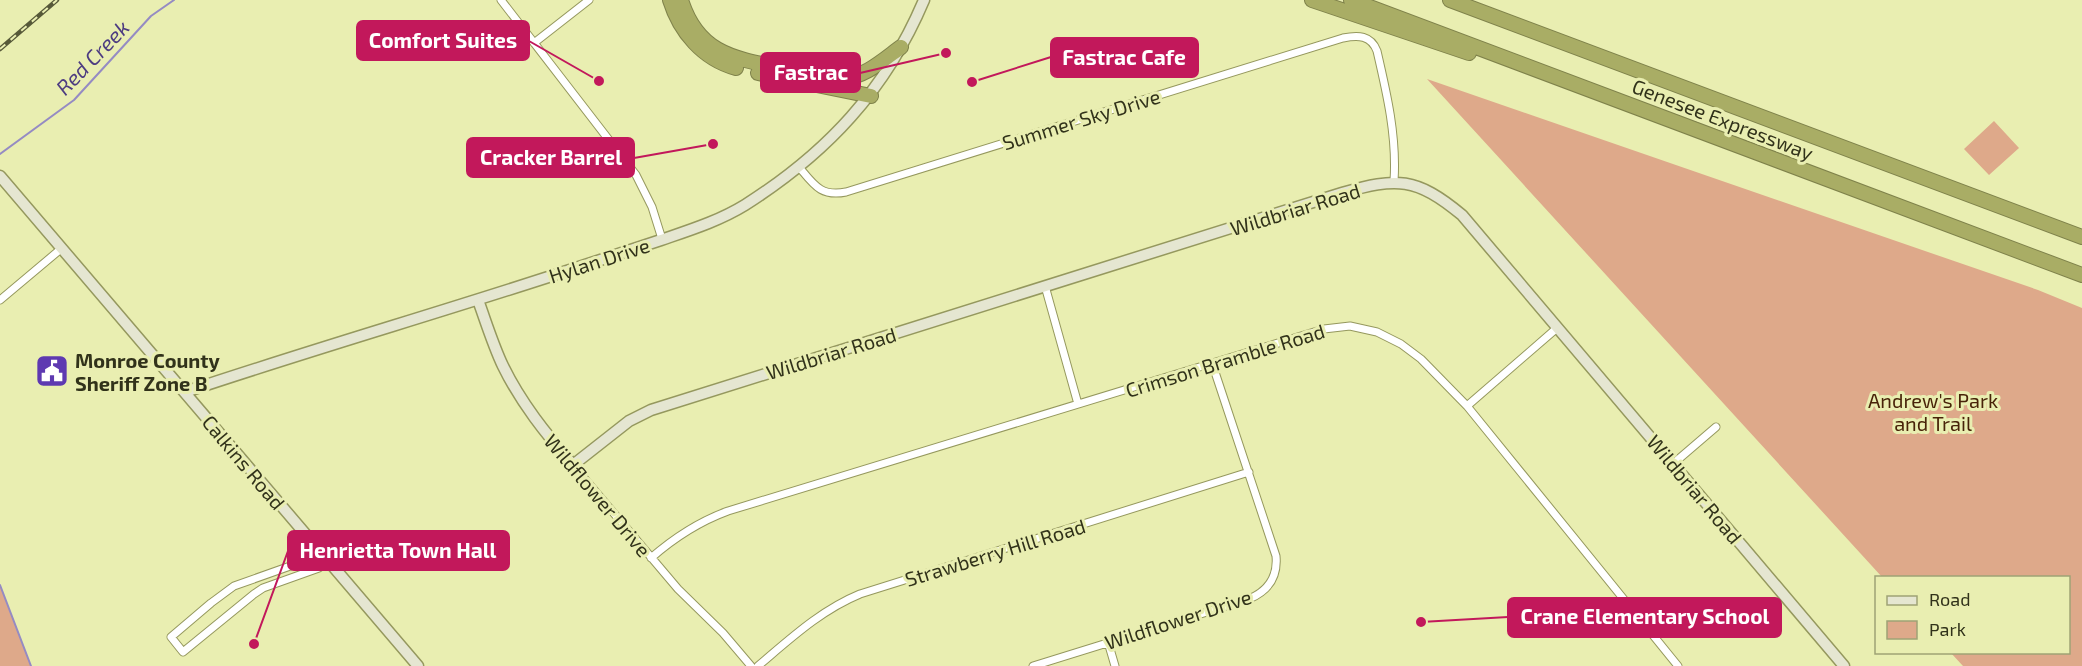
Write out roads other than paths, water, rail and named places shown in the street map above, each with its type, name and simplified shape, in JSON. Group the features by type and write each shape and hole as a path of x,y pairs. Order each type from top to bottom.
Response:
{"highway":[{"path":"670,0 679,25 708,56 733,67 870,96"},
{"path":"681,0 685,14 699,35 716,49 738,59 841,79 854,78 901,47"},
{"path":"1312,0 1388,27 1605,96"},
{"name":"Genesee Expressway","path":"1351,0 2082,275"},
{"name":"Genesee Expressway","path":"1450,0 2082,237"}],"street":[{"path":"501,0 636,175 652,207 662,239"},
{"path":"534,43 589,0"},
{"name":"Hylan Drive","path":"185,392 704,226 743,206 799,167 837,132 870,96 901,47 924,0"},
{"name":"Summer Sky Drive","path":"799,167 821,191 836,194 846,192 1343,38 1357,36 1370,40 1377,51 1394,139 1396,159 1394,181"},
{"name":"Calkins Road","path":"0,177 185,392 322,559 418,666"},
{"name":"Wildbriar Road","path":"573,465 629,421 651,410 1342,193 1394,181 1429,192 1462,215 1844,666"},
{"path":"0,300 62,248"},
{"path":"1045,286 1078,404"},
{"name":"Wildflower Drive","path":"478,300 497,352 518,393 539,425 651,558 723,633 751,666"},
{"name":"Crimson Bramble Road","path":"651,558 685,531 728,511 1324,329 1364,328 1389,337 1412,351 1467,406 1678,666"},
{"path":"1467,406 1557,328"},
{"name":"Wildflower Drive","path":"1033,666 1249,599 1257,596 1270,584 1276,572 1276,556 1212,363"},
{"path":"1674,464 1716,427"},
{"name":"Strawberry Hill Road","path":"758,666 816,618 844,600 1249,472"},
{"path":"310,559 322,559 319,568 263,588 251,596 183,652 171,637 234,586 310,559"},
{"path":"1108,642 1115,666"}],"waterway":[{"name":"Red Creek","path":"0,154 74,100 151,16 174,0"},
{"name":"Red Creek","path":"0,585 31,666"}],"railway":[{"path":"0,49 57,0"}],"place":[{"name":"Fastrac","path":"946,53"},
{"name":"Comfort Suites","path":"599,81"},
{"name":"Fastrac Cafe","path":"972,82"},
{"name":"Cracker Barrel","path":"713,144"},
{"name":"Monroe County Sheriff Zone B","path":"52,371"},
{"name":"Crane Elementary School","path":"1421,622"},
{"name":"Henrietta Town Hall","path":"254,644"}],"park label":[{"name":"Andrew's Park and Trail","path":"1933,412"}]}
